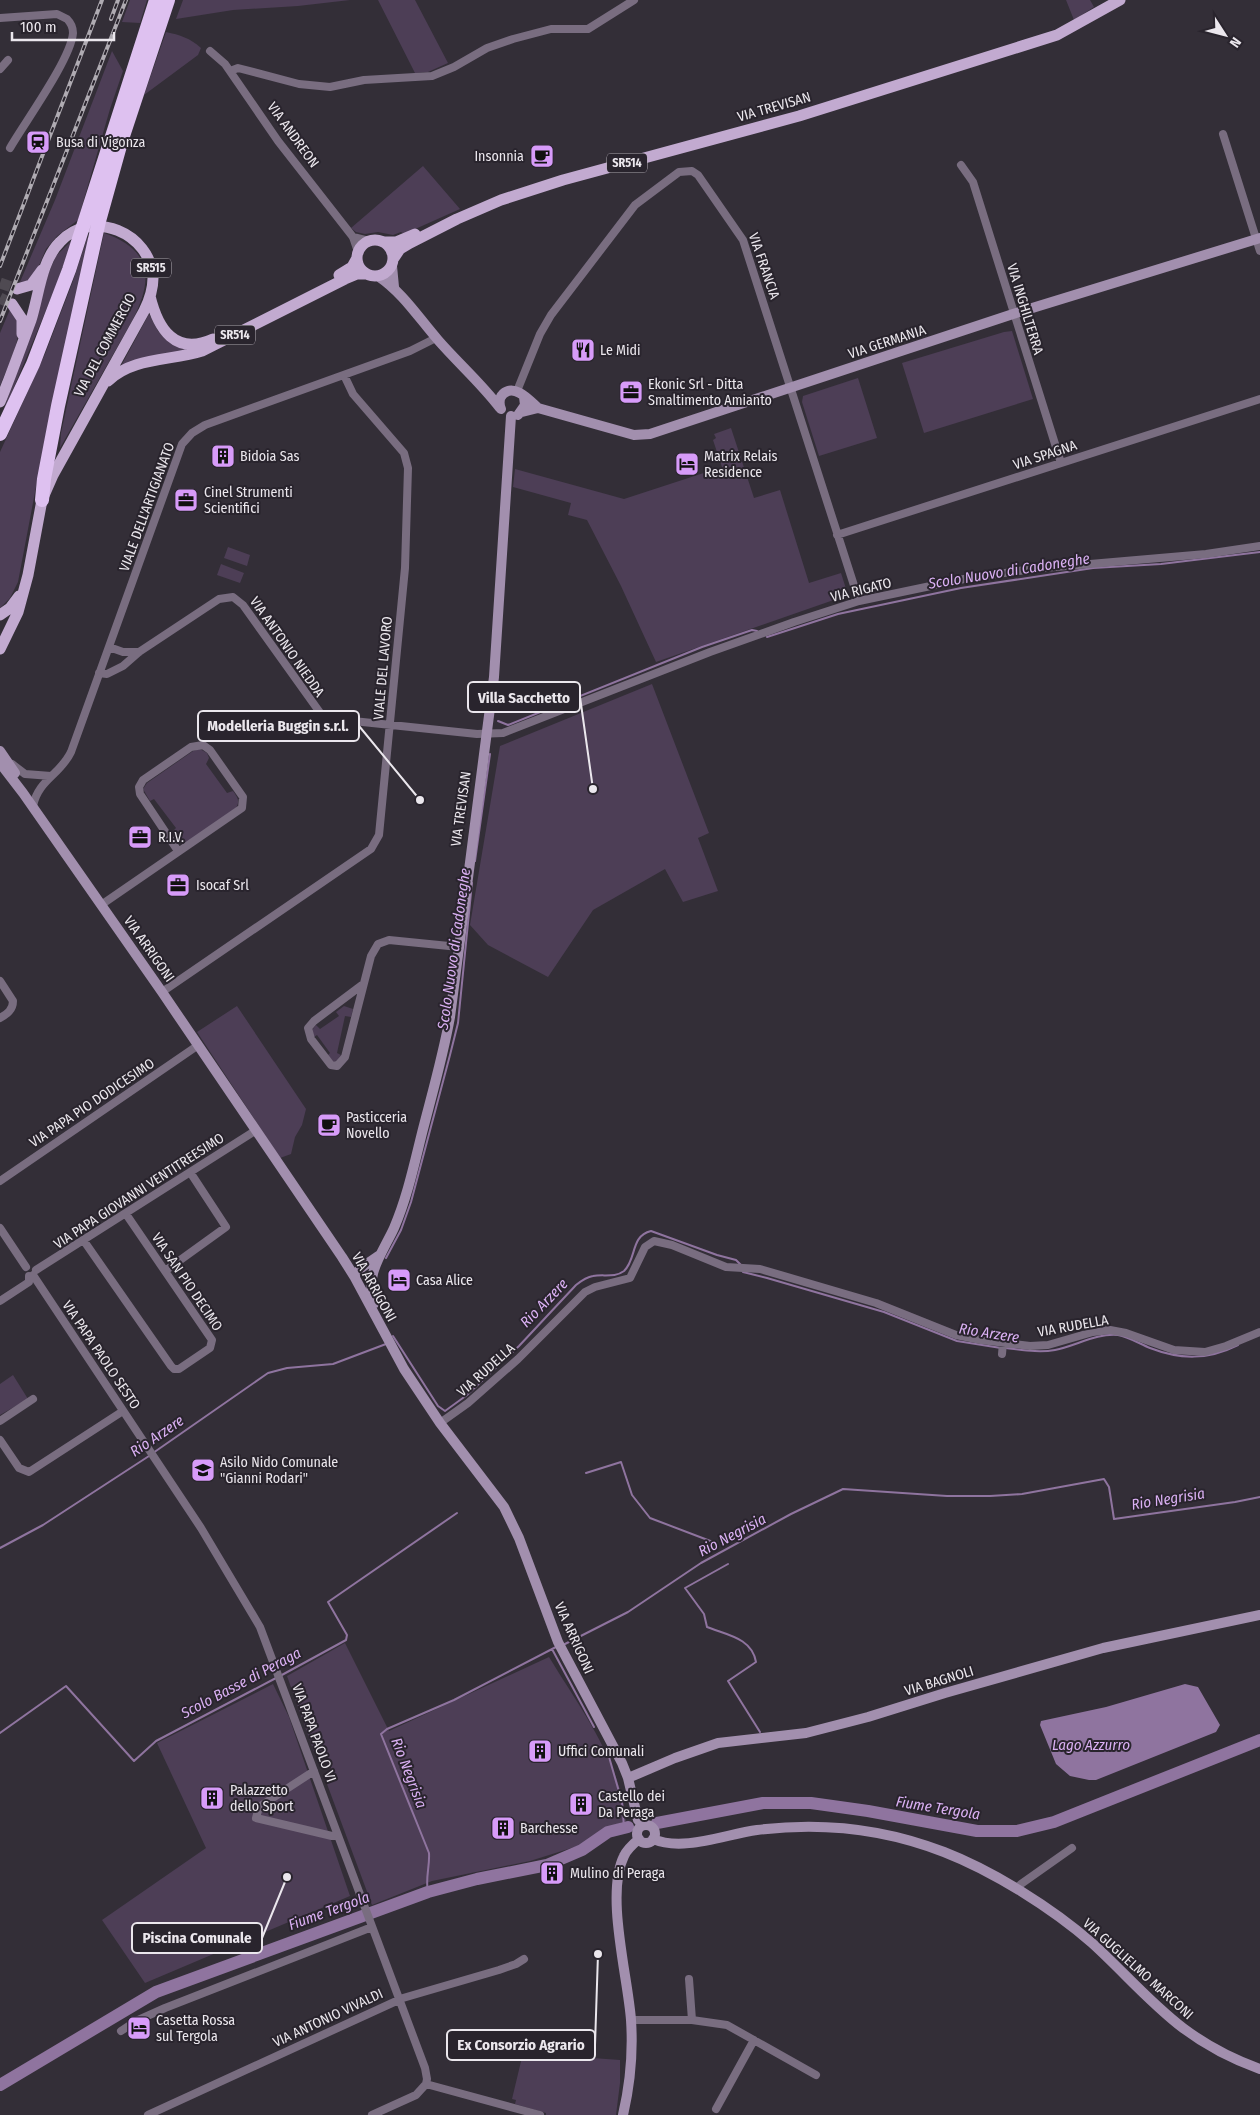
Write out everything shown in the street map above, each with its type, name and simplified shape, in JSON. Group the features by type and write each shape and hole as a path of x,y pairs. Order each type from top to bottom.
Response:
{"highway":[{"name":"VIA DEL COMMERCIO","path":"0,434 33,364 54,312 164,4"},
{"name":"VIA DEL COMMERCIO","path":"42,500 46,470 74,329 108,185 164,4"}],"main road":[{"name":"VIA TREVISAN","path":"1095,13 1108,0"},
{"name":"VIA TREVISAN","path":"393,262 400,249 410,243 457,219 535,188 799,116 1057,35 1120,0"},
{"name":"VIA TREVISAN","path":"385,242 396,242 446,221 457,219"},
{"name":"VIA DEL COMMERCIO","path":"0,402 31,319 50,255 65,237 83,226 96,225 117,230 139,245 147,256 153,278 150,296 144,312 60,461 42,500 24,591 18,612 0,649"},
{"name":"VIA GERMANIA","path":"522,412 538,408 642,435 791,389 1013,314 1258,239"},
{"name":"SR514","path":"150,296 159,324 166,333 180,342 204,343 349,270 362,246 370,241 378,240 385,242"},
{"path":"385,242 391,250 394,287"},
{"name":"SR515","path":"17,289 31,285 38,277 50,255"},
{"path":"358,255 360,267 394,287 436,338 487,391 504,413 511,416 522,412 525,405 520,394"},
{"name":"SR514","path":"101,387 126,368 202,351 345,279 357,274 372,275 386,273 393,262"},
{"name":"SR515","path":"12,304 22,319 21,344"},
{"path":"500,408 500,400 510,390 520,394 538,408"},
{"path":"487,391 504,394"},
{"name":"VIA TREVISAN","path":"380,1326 379,1313 370,1289 370,1267 380,1255 394,1229 406,1194 442,1055 459,946 494,677 511,416"},
{"path":"0,615 10,608 24,591"},
{"name":"VIA ARRIGONI","path":"0,751 3,762 17,777 23,793 162,992 344,1260 388,1342 440,1423 504,1507 519,1538 560,1646 628,1778 638,1820 642,1825"},
{"path":"344,1260 370,1267 363,1276 354,1276"},
{"name":"VIA BAGNOLI","path":"628,1778 675,1758 718,1743 806,1734 1103,1648 1260,1615"},
{"path":"623,2115 630,2061 630,2020 618,1928 617,1888 623,1858 638,1839 637,1833 642,1825 648,1825 653,1828 655,1833 654,1839 646,1843 638,1839"},
{"name":"VIA GUGLIELMO MARCONI","path":"654,1839 665,1843 679,1844 758,1830 795,1828 873,1832 907,1840 944,1852 975,1866 1016,1890 1090,1942 1183,2028 1219,2052 1260,2069"}],"street":[{"path":"230,71 238,68 299,84 330,87 364,80 432,76 454,67 487,48 513,39 551,29 588,29 634,0"},
{"path":"0,18 57,14 67,19 72,30 71,41 60,64 10,148"},
{"name":"VIA ANDREON","path":"210,51 222,60 278,141 353,237 358,255"},
{"path":"0,70 8,60"},
{"path":"1223,134 1258,239 1260,251"},
{"name":"VIA INGHILTERRA","path":"961,165 973,182 1061,463"},
{"name":"VIA FRANCIA","path":"520,394 540,334 572,286 635,205 679,172 686,170 698,175 743,240 859,602"},
{"path":"353,237 370,241"},
{"name":"VIALE DELL'ARTIGIANATO","path":"33,806 38,789 64,765 72,752 182,444 187,438 205,425 410,351 436,338"},
{"name":"VIALE DEL LAVORO","path":"162,992 371,849 379,835 405,568 408,468 404,453 354,394 344,375"},
{"name":"VIA SPAGNA","path":"837,535 1260,399"},
{"name":"VIA RIGATO","path":"487,734 511,731 710,652 794,622 859,602 964,580 1032,569 1206,554 1260,546"},
{"name":"VIA ANTONIO NIEDDA","path":"99,673 106,674 112,672 219,599 233,597 243,605 321,714 334,719 487,734"},
{"path":"109,646 123,652 139,652"},
{"path":"101,905 178,851 187,847 240,811 243,797 210,750 203,745 191,747 143,780 138,787 140,794 178,851"},
{"path":"3,762 25,774 51,776"},
{"path":"362,986 308,1028 310,1040 331,1065 337,1066 345,1056 362,986 371,956 378,944 388,940 459,946"},
{"path":"0,981 13,1001 9,1012 0,1018"},
{"name":"VIA PAPA PIO DODICESIMO","path":"0,1181 197,1046"},
{"name":"VIA PAPA GIOVANNI VENTITREESIMO","path":"0,1301 29,1282 33,1274 255,1131"},
{"path":"165,1271 226,1227 190,1172"},
{"name":"VIA SAN PIO DECIMO","path":"84,1241 171,1366 177,1370 210,1348 213,1343 126,1214"},
{"path":"0,1228 26,1267 31,1265 33,1274"},
{"name":"VIA RUDELLA","path":"440,1423 468,1403 510,1366 581,1295 594,1287 630,1278 645,1247 654,1241 672,1245 726,1267 760,1269 876,1303 956,1335 1003,1348 1048,1345 1093,1332 1110,1330 1126,1333 1174,1350 1205,1352 1226,1346 1260,1332"},
{"name":"VIA PAPA PAOLO SESTO","path":"33,1274 156,1460"},
{"path":"0,1421 33,1399"},
{"path":"0,1440 19,1468 29,1472 123,1411"},
{"name":"VIA PAPA PAOLO VI","path":"156,1460 202,1528 260,1626 427,2074 426,2084"},
{"path":"314,1771 259,1807 256,1818 332,1836 337,1835"},
{"path":"1016,1890 1021,1884 1072,1848"},
{"path":"120,2031 136,2021 165,2008 371,1924"},
{"name":"VIA ANTONIO VIVALDI","path":"148,2115 399,1999 508,1967 524,1959"},
{"path":"689,1979 692,2020"},
{"path":"630,2020 692,2020 727,2024 816,2075"},
{"path":"716,2109 754,2040"},
{"path":"372,2115 416,2095 426,2084 540,2115"}],"shaded area":[{"path":"130,0 147,0 140,23 122,22"},
{"path":"183,0 350,0 298,6 233,10 176,19"},
{"path":"378,0 415,0 448,63 428,72 415,73"},
{"path":"1066,0 1090,0 1094,7 1074,20"},
{"path":"166,32 185,37 201,48 198,55 144,95"},
{"path":"112,51 123,71 78,220 57,236 46,249 35,275 28,281 20,282 55,200"},
{"path":"423,166 460,209 404,234 401,232 393,235 378,232 365,234 356,232 351,228"},
{"path":"104,233 132,248 140,257 144,268 144,292 132,321 60,448 61,433"},
{"path":"89,237 50,413 18,582 10,598 0,608 0,452 45,354 87,238"},
{"path":"72,240 56,286 0,421 49,272 56,256"},
{"path":"11,307 16,316 18,336 16,346 0,386 0,333"},
{"path":"149,314 158,331 165,338 198,349 121,366"},
{"path":"1012,331 1033,399 924,433 902,363"},
{"path":"858,378 877,438 819,456 802,402 803,396"},
{"path":"731,428 754,498 780,490 809,583 841,573 848,595 656,662 621,586 587,520 568,515 571,503 513,487 515,469 624,499 722,467 713,440 716,438 714,434"},
{"path":"228,547 250,555 247,566 224,558"},
{"path":"221,564 244,573 240,583 217,575"},
{"path":"652,684 709,833 698,838 718,891 683,902 665,869 593,910 548,977 488,945 470,925 500,746"},
{"path":"200,749 207,753 209,758 206,764 227,793 233,791 238,803 236,808 188,842 177,841 172,832 176,828 154,799 150,801 143,789 147,783 193,751"},
{"path":"237,1006 306,1109 302,1125 295,1137 291,1154 280,1158 197,1032"},
{"path":"344,1006 353,1009 351,1017 345,1016 337,1053 341,1055 334,1062 327,1056 330,1053 317,1035 314,1037 312,1030 316,1025 320,1029 339,1016 336,1012"},
{"path":"13,1375 28,1399 0,1415 0,1384"},
{"path":"345,1643 389,1731 549,1657 597,1735 607,1756 616,1777 626,1821 606,1828 581,1845 530,1861 432,1881 372,1905 327,1784 331,1776 331,1766 325,1755 314,1752 287,1676"},
{"path":"273,1684 289,1717 350,1896 145,1983 102,1920 206,1848 157,1743"},
{"path":"523,2053 620,2060 620,2083 616,2115 546,2115 546,2113 515,2104 516,2100 512,2099"}],"water":[{"name":"Lago Azzurro","path":"1185,1684 1198,1687 1220,1725 1216,1732 1096,1780 1070,1776 1056,1764 1040,1725 1041,1721 1106,1707"}],"waterway":[{"name":"Scolo Nuovo di Cadoneghe","path":"767,637 838,614 961,588 1093,568 1161,564 1260,552"},
{"name":"Scolo Nuovo di Cadoneghe","path":"498,721 508,725 702,647 752,630 757,631"},
{"name":"Scolo Nuovo di Cadoneghe","path":"475,861 490,754"},
{"name":"Scolo Nuovo di Cadoneghe","path":"386,1258 401,1230 411,1202 458,1023 472,883"},
{"name":"Rio Arzere","path":"393,1336 438,1406 445,1411 467,1395 519,1346 584,1279 597,1275 613,1275 624,1271 631,1260 637,1243 644,1234 651,1231 736,1260 741,1265"},
{"name":"Rio Arzere","path":"742,1270 743,1272 884,1312 957,1341 1001,1348"},
{"name":"Rio Arzere","path":"1006,1348 1049,1351 1110,1335 1122,1336 1161,1352 1194,1357 1205,1356 1238,1345"},
{"name":"Rio Arzere","path":"153,1453 268,1373 287,1368 333,1364 386,1344"},
{"name":"Rio Arzere","path":"0,1548 43,1525 149,1456"},
{"name":"Scolo Basse di Peraga","path":"586,1473 621,1462 632,1495 650,1518 713,1542"},
{"name":"Rio Negrisia","path":"563,1645 628,1612 701,1563 791,1514 843,1489 947,1496 990,1496 1022,1494 1104,1479 1109,1487 1114,1519 1260,1497"},
{"name":"Scolo Basse di Peraga","path":"280,1676 346,1640 347,1635 328,1602 457,1513"},
{"name":"Scolo Basse di Peraga","path":"728,1564 685,1588 704,1614 707,1627 744,1642 754,1654 756,1662 728,1681 760,1732"},
{"name":"Rio Negrisia","path":"428,1892 429,1853 381,1734 387,1729 454,1700 556,1647"},
{"path":"552,1649 594,1727"},
{"name":"Scolo Basse di Peraga","path":"0,1733 66,1686 134,1761 156,1741 276,1678"},
{"name":"Fiume Tergola","path":"657,1823 763,1803 811,1803 868,1811 977,1831 1017,1831 1054,1822 1260,1740"},
{"path":"607,1750 622,1802 624,1827"},
{"name":"Fiume Tergola","path":"0,2085 156,1992 428,1892 477,1879 547,1865 582,1850 608,1832 628,1827"}],"tunnel":[{"path":"0,283 17,289"},
{"path":"0,298 12,304"}],"railway":[{"path":"0,266 102,0"},
{"path":"111,19 118,0"},
{"path":"0,321 126,0"}],"place":[{"name":"Busa di Vigonza","path":"38,142"},
{"name":"Insonnia","path":"542,156"},
{"name":"Le Midi","path":"583,350"},
{"name":"Ekonic Srl - Ditta Smaltimento Amianto","path":"631,392"},
{"name":"Bidoia Sas","path":"223,456"},
{"name":"Matrix Relais Residence","path":"687,464"},
{"name":"Cinel Strumenti Scientifici","path":"186,500"},
{"name":"Villa Sacchetto","path":"593,789"},
{"name":"Modelleria Buggin s.r.l.","path":"420,800"},
{"name":"R.I.V.","path":"140,837"},
{"name":"Isocaf Srl","path":"178,885"},
{"name":"Pasticceria Novello","path":"329,1125"},
{"name":"Casa Alice","path":"399,1280"},
{"name":"Asilo Nido Comunale \"Gianni Rodari\"","path":"203,1470"},
{"name":"Uffici Comunali","path":"540,1751"},
{"name":"Palazzetto dello Sport","path":"212,1798"},
{"name":"Castello dei Da Peraga","path":"581,1804"},
{"name":"Barchesse","path":"503,1828"},
{"name":"Mulino di Peraga","path":"552,1873"},
{"name":"Piscina Comunale","path":"287,1877"},
{"name":"Ex Consorzio Agrario","path":"598,1954"},
{"name":"Casetta Rossa sul Tergola","path":"139,2028"}]}
